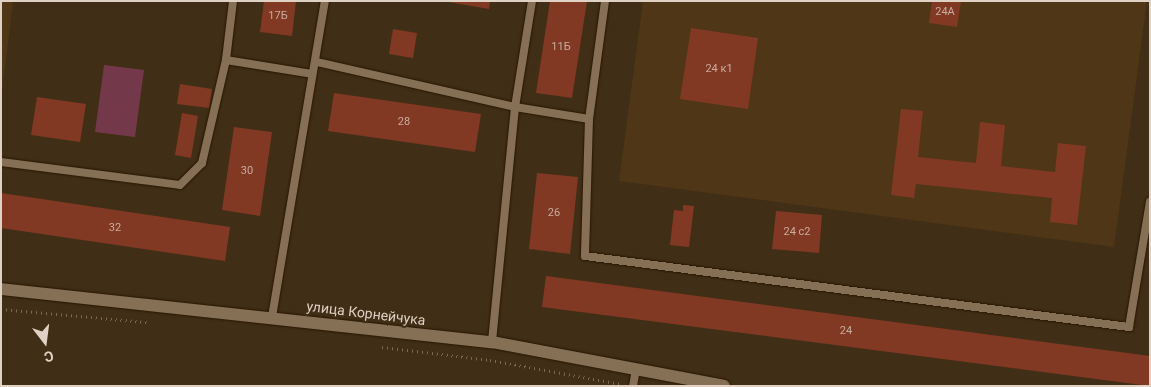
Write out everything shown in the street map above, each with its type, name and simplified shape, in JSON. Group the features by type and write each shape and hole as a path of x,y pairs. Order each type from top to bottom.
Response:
{"street":[{"name":"улица Корнейчука","path":"1,289 492,342 724,386"}],"lane":[{"path":"1,162 180,185 202,163 226,60 233,1"},
{"path":"272,317 312,74 317,62 325,1"},
{"path":"492,342 516,107 532,1"},
{"path":"605,1 589,119 585,256 1129,327 1150,202"},
{"path":"226,60 312,74"},
{"path":"317,62 516,107 589,119"},
{"path":"633,386 636,369"}],"path":[{"path":"1,309 151,322"},
{"path":"376,346 490,360 628,386"}],"shaded area":[{"path":"1,1 13,1 1,99"},
{"path":"643,1 1147,1 1114,247 619,181"},
{"path":"104,65 144,70 135,137 95,132"}],"building":[{"path":"264,1 296,1 292,36 260,32"},
{"path":"443,1 490,1 489,9"},
{"path":"550,1 587,1 572,98 536,93"},
{"path":"932,1 961,1 957,27 929,23"},
{"path":"691,28 758,38 748,109 680,99"},
{"path":"393,29 417,33 413,58 389,54"},
{"path":"180,84 212,89 209,108 177,104"},
{"path":"334,93 481,114 475,152 328,131"},
{"path":"37,97 86,104 80,142 31,135"},
{"path":"901,109 923,111 918,157 976,163 980,122 1005,125 1001,166 1055,172 1058,143 1086,146 1077,225 1050,222 1052,198 916,184 914,198 891,195"},
{"path":"182,113 198,116 191,158 175,155"},
{"path":"234,127 272,132 260,216 222,210"},
{"path":"537,173 578,177 570,254 529,249"},
{"path":"1,193 230,227 225,261 1,228"},
{"path":"683,205 694,206 689,247 670,245 674,210 683,211"},
{"path":"776,211 822,215 819,253 772,249"},
{"path":"546,276 1150,356 1150,386 542,307"}]}
